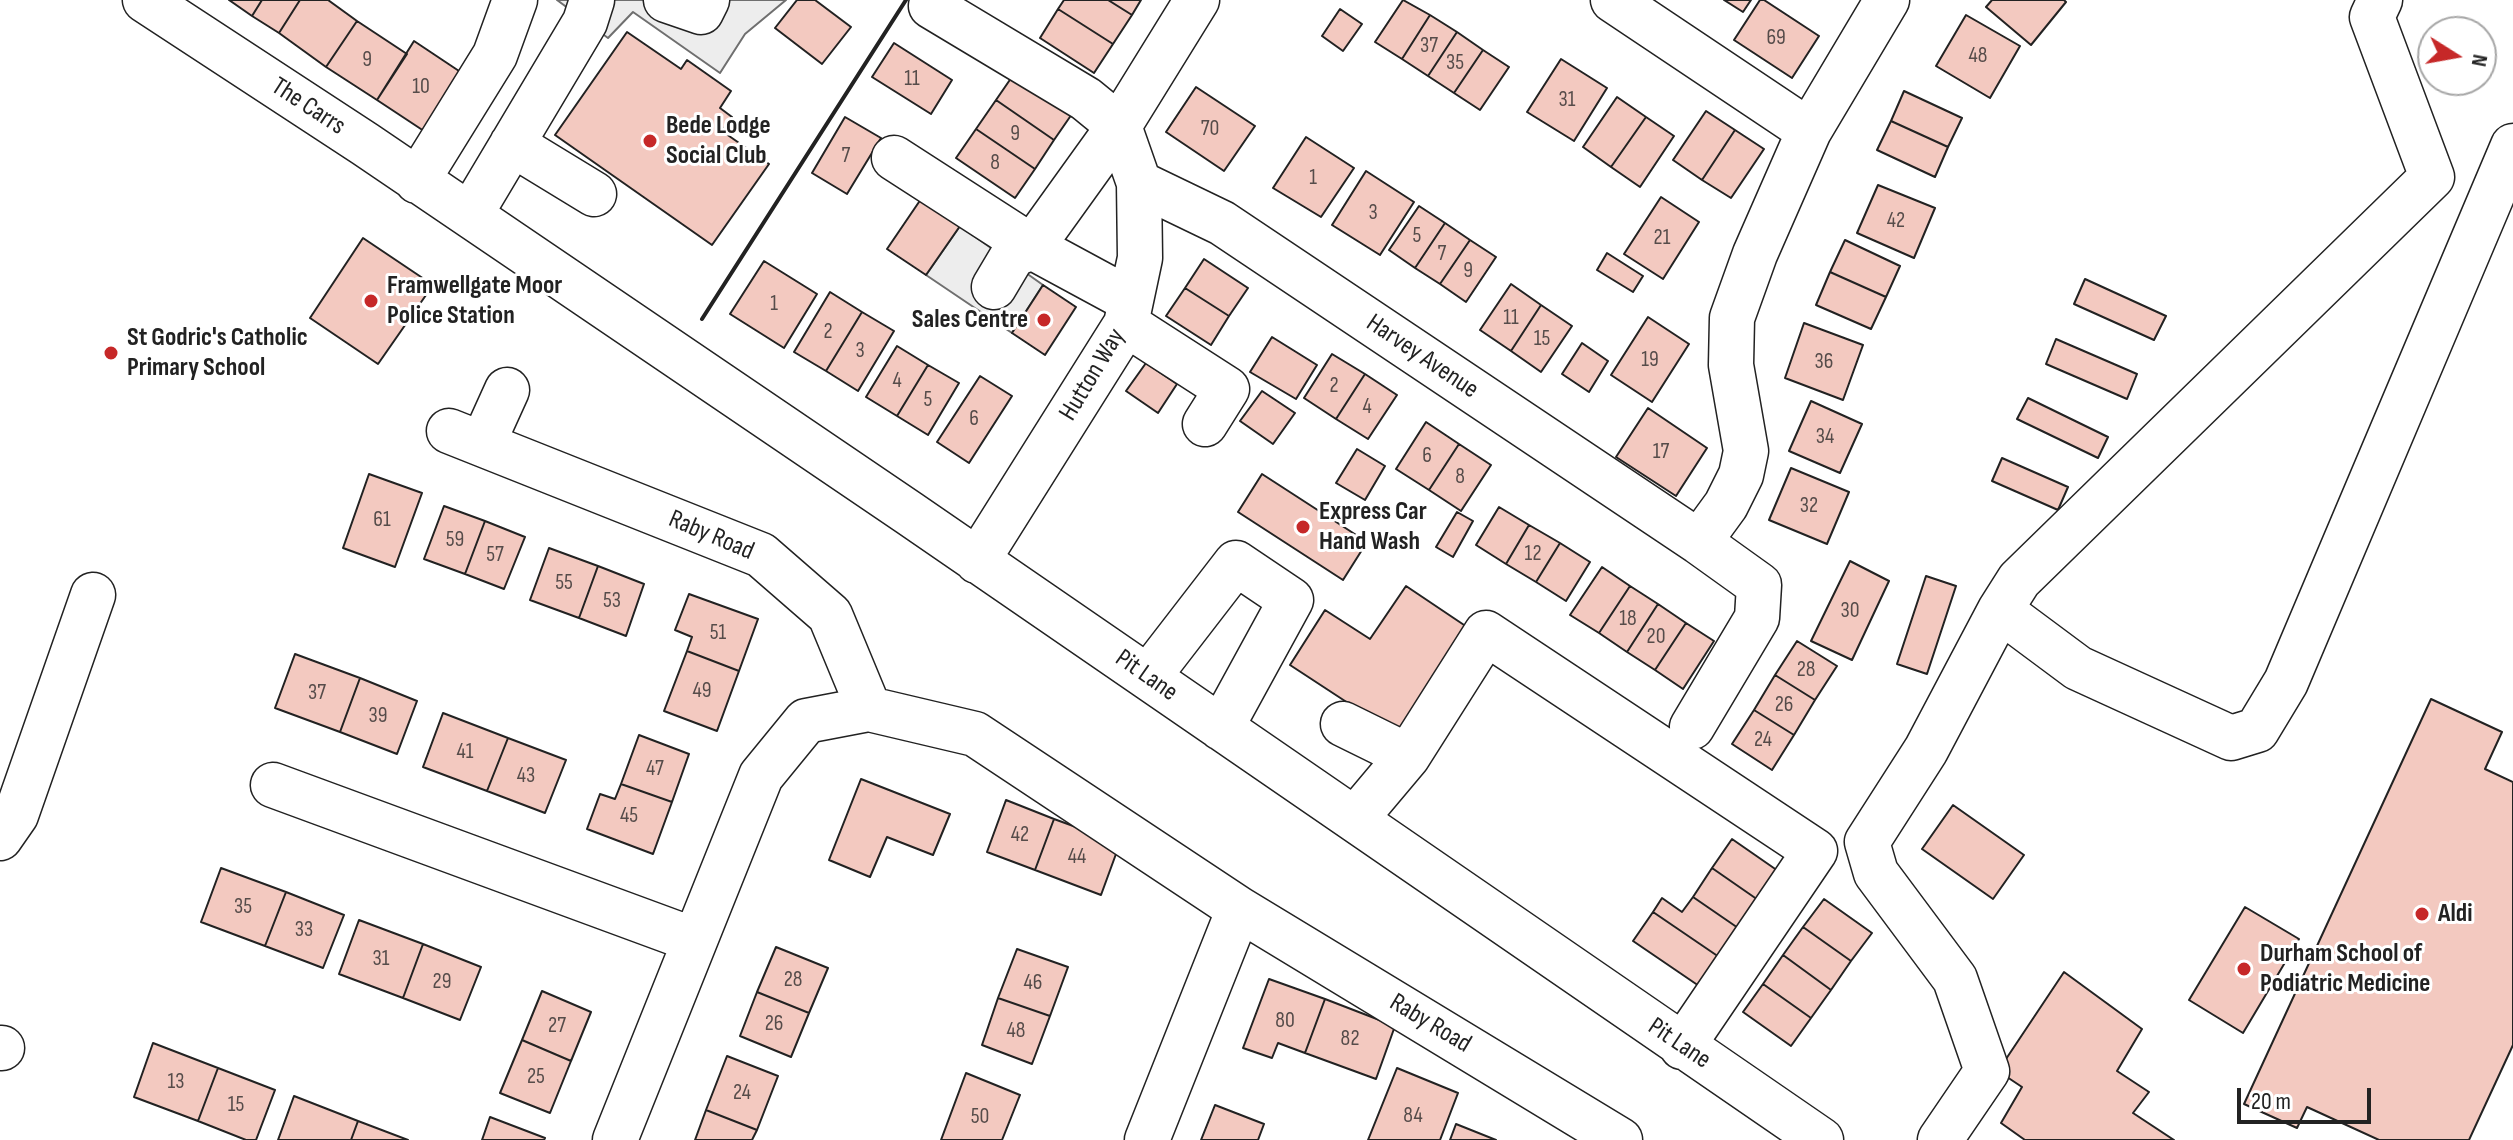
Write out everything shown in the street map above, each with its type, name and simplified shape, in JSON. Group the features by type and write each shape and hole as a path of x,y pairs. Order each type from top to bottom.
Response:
{"street":[{"path":"417,181 495,55 515,0"},
{"path":"470,215 585,22 592,0"},
{"path":"666,0 701,12 707,0"},
{"path":"994,287 1013,255 1032,247 1119,126 1197,0"},
{"path":"1613,0 1809,131"},
{"path":"1699,542 1726,505 1741,475 1746,451 1731,365 1732,318 1755,254 1809,131 1887,0"},
{"path":"2380,0 2372,17 2432,177"},
{"name":"The Carrs","path":"155,2 470,215"},
{"path":"931,6 1086,99 1119,126"},
{"name":"Hutton Way","path":"977,561 1128,312 1140,258 1139,183 1119,126"},
{"path":"512,144 594,194"},
{"path":"2000,610 2078,668 2231,738 2257,730 2286,682 2513,146"},
{"path":"894,158 1128,312 1227,389 1205,424"},
{"path":"2432,177 2495,192"},
{"path":"1940,1140 1987,1071 1955,979 1876,873 1867,842 1926,750 2019,580 2432,177"},
{"name":"Harvey Avenue","path":"1139,183 1222,223 1759,585 1757,618 1692,727"},
{"name":"Pit Lane","path":"470,215 1821,1140"},
{"name":"Raby Road","path":"507,390 466,437 761,555 830,615 869,709"},
{"path":"1148,677 1236,563 1291,600 1221,728"},
{"path":"0,838 16,815 93,595"},
{"path":"1355,819 1408,756 1486,633 1815,851 1682,1047"},
{"name":"Raby Road","path":"615,1140 761,776 806,721 869,709 975,734 1239,909 1620,1140"},
{"path":"1343,724 1408,756"},
{"path":"273,785 694,940"},
{"path":"1147,1140 1239,909"}],"shaded area":[{"path":"557,0 786,0 745,34 720,73 633,12 608,38"},
{"path":"960,226 1043,285 1012,333 926,275"}],"building":[{"path":"229,0 262,0 252,16"},
{"path":"262,0 300,0 279,33 252,16"},
{"path":"300,0 328,0 357,21 326,67 279,33"},
{"path":"797,0 815,0 851,27 822,64 775,28"},
{"path":"1064,0 1108,0 1132,15 1113,44 1058,9"},
{"path":"1108,0 1141,0 1132,15"},
{"path":"1403,0 1430,15 1402,59 1375,42"},
{"path":"1724,0 1751,0 1743,12"},
{"path":"1760,0 1819,36 1792,78 1734,40"},
{"path":"1992,0 2066,2 2031,45 1986,7"},
{"path":"1058,9 1113,44 1094,73 1040,38"},
{"path":"1340,9 1362,24 1343,51 1322,36"},
{"path":"1430,15 1457,32 1428,76 1402,59"},
{"path":"1966,15 2020,46 1990,98 1936,66"},
{"path":"357,21 407,54 377,100 326,67"},
{"name":"Bede Lodge Social Club","path":"627,32 681,69 687,60 731,91 720,108 732,117 722,131 769,164 712,245 555,135"},
{"path":"1457,32 1483,50 1454,93 1428,76"},
{"path":"414,41 465,75 430,135 377,100"},
{"path":"894,43 952,80 931,114 872,77"},
{"path":"1483,50 1509,67 1480,110 1454,93"},
{"path":"1561,59 1607,88 1574,141 1527,112"},
{"path":"1016,71 1074,111 1054,140 996,100"},
{"path":"1196,87 1255,126 1224,171 1166,132"},
{"path":"1904,91 1962,118 1948,147 1891,121"},
{"path":"1617,97 1646,117 1611,167 1583,147"},
{"path":"996,100 1054,140 1035,169 976,129"},
{"path":"1706,111 1735,130 1702,180 1673,160"},
{"path":"845,117 881,138 847,194 812,173"},
{"path":"1646,117 1674,136 1640,187 1611,167"},
{"path":"1891,121 1948,147 1935,177 1877,150"},
{"path":"976,129 1035,169 1015,198 956,158"},
{"path":"1735,130 1764,149 1731,198 1702,180"},
{"path":"1306,137 1354,168 1321,217 1273,188"},
{"path":"1366,171 1414,202 1380,255 1332,225"},
{"path":"1878,185 1935,208 1914,258 1857,233"},
{"path":"1661,197 1699,222 1663,279 1624,254"},
{"path":"921,199 960,226 926,275 887,249"},
{"path":"1419,206 1445,223 1415,268 1389,250"},
{"path":"1445,223 1470,240 1440,284 1415,268"},
{"name":"Framwellgate Moor Police Station","path":"363,238 433,285 378,364 310,318"},
{"path":"1470,240 1496,257 1466,302 1440,284"},
{"path":"1845,240 1900,266 1886,297 1830,272"},
{"path":"1607,253 1643,276 1633,292 1597,270"},
{"path":"1204,259 1248,288 1229,316 1185,288"},
{"path":"764,261 817,294 784,348 730,314"},
{"path":"1830,272 1886,297 1871,329 1816,305"},
{"path":"2085,279 2166,316 2154,340 2074,304"},
{"path":"1511,284 1541,305 1511,351 1480,330"},
{"name":"Sales Centre","path":"1043,285 1076,307 1045,355 1012,333"},
{"path":"1185,288 1229,316 1211,345 1166,316"},
{"path":"830,292 862,312 826,371 794,352"},
{"path":"1541,305 1572,326 1541,372 1511,351"},
{"path":"862,312 894,331 858,391 826,371"},
{"path":"1648,317 1689,344 1652,402 1611,375"},
{"path":"1804,323 1863,345 1843,400 1785,378"},
{"path":"1272,337 1317,365 1296,399 1250,372"},
{"path":"2056,339 2137,374 2127,399 2046,364"},
{"path":"1582,343 1608,361 1589,392 1562,374"},
{"path":"897,346 928,365 897,416 866,397"},
{"path":"1332,354 1365,374 1336,419 1304,398"},
{"path":"1146,363 1177,384 1158,413 1126,391"},
{"path":"928,365 959,383 928,435 897,416"},
{"path":"1365,374 1397,395 1368,439 1336,419"},
{"path":"980,376 1012,396 969,463 937,442"},
{"path":"1262,391 1295,413 1273,444 1240,421"},
{"path":"2028,398 2108,437 2098,458 2017,419"},
{"path":"1811,401 1862,424 1840,473 1789,451"},
{"path":"1648,408 1707,448 1676,496 1616,457"},
{"path":"1426,422 1459,444 1429,490 1396,469"},
{"path":"1459,444 1491,465 1461,511 1429,490"},
{"path":"1357,449 1385,466 1365,500 1336,483"},
{"path":"2002,458 2068,487 2058,510 1992,481"},
{"path":"1791,468 1849,492 1827,544 1769,520"},
{"path":"369,474 422,493 395,567 343,548"},
{"name":"Express Car Hand Wash","path":"1262,474 1367,542 1343,580 1238,512"},
{"path":"444,506 485,521 465,574 424,559"},
{"path":"1499,507 1529,525 1506,564 1476,545"},
{"path":"1457,512 1473,521 1453,557 1436,547"},
{"path":"485,521 525,537 504,589 465,574"},
{"path":"1529,525 1560,543 1536,582 1506,564"},
{"path":"1560,543 1590,562 1566,601 1536,582"},
{"path":"549,548 598,566 579,618 530,600"},
{"path":"1850,561 1889,581 1852,660 1811,641"},
{"path":"598,566 644,584 626,636 579,618"},
{"path":"1602,567 1630,586 1599,633 1570,615"},
{"path":"1926,576 1956,586 1927,674 1897,664"},
{"path":"1406,586 1473,631 1403,739 1290,665 1325,610 1370,639"},
{"path":"1630,586 1658,604 1627,652 1599,633"},
{"path":"689,594 758,619 739,671 687,651 692,637 675,630"},
{"path":"1658,604 1686,623 1655,670 1627,652"},
{"path":"1686,623 1714,641 1683,689 1655,670"},
{"path":"1797,641 1837,666 1815,700 1775,675"},
{"path":"687,651 739,671 717,731 664,711"},
{"path":"295,654 360,678 340,732 275,708"},
{"path":"1775,675 1815,700 1794,735 1754,710"},
{"path":"360,678 417,701 397,754 340,732"},
{"name":"Aldi","path":"2431,699 2502,732 2485,769 2513,782 2513,1045 2469,1140 2379,1140 2307,1107 2297,1128 2244,1104"},
{"path":"1754,710 1794,735 1772,770 1732,744"},
{"path":"443,713 508,738 487,791 423,767"},
{"path":"639,735 689,754 672,802 621,784"},
{"path":"508,738 566,760 545,813 487,791"},
{"path":"861,779 950,814 933,855 887,837 870,877 829,860"},
{"path":"621,784 672,802 653,854 587,829 600,794 615,799"},
{"path":"1006,800 1054,819 1035,870 987,852"},
{"path":"1953,805 2024,855 1993,899 1922,849"},
{"path":"1054,819 1120,843 1101,895 1035,870"},
{"path":"1732,839 1781,873 1761,902 1712,868"},
{"path":"221,868 286,892 265,946 201,922"},
{"path":"1712,868 1761,902 1741,930 1693,897"},
{"path":"286,892 344,915 323,968 265,946"},
{"path":"1693,897 1741,930 1722,959 1653,912 1662,898 1682,912"},
{"path":"1824,899 1872,933 1851,961 1803,927"},
{"name":"Durham School of Podiatric Medicine","path":"2245,907 2299,939 2243,1033 2189,1000"},
{"path":"1653,912 1722,959 1702,988 1633,941"},
{"path":"359,920 423,944 403,998 339,974"},
{"path":"1803,927 1851,961 1831,990 1783,955"},
{"path":"423,944 481,967 460,1020 403,998"},
{"path":"776,947 828,968 809,1013 757,992"},
{"path":"1017,949 1068,967 1050,1016 998,998"},
{"path":"1783,955 1831,990 1811,1018 1763,984"},
{"path":"2064,972 2142,1029 2117,1071 2149,1092 2133,1113 2174,1140 2025,1140 2001,1123 2022,1087 1998,1071"},
{"path":"1269,979 1325,999 1305,1053 1278,1043 1272,1058 1243,1048"},
{"path":"1763,984 1811,1018 1791,1046 1743,1012"},
{"path":"542,991 591,1012 571,1061 522,1040"},
{"path":"757,992 809,1013 791,1057 740,1036"},
{"path":"998,998 1050,1016 1032,1064 982,1045"},
{"path":"1325,999 1395,1026 1376,1079 1305,1053"},
{"path":"522,1040 571,1061 550,1113 500,1093"},
{"path":"153,1043 218,1068 198,1121 134,1097"},
{"path":"727,1056 778,1076 757,1130 706,1110"},
{"path":"218,1068 275,1090 256,1140 246,1140 198,1121"},
{"path":"1397,1068 1458,1093 1440,1140 1368,1140"},
{"path":"966,1073 1020,1095 1002,1140 941,1140"},
{"path":"294,1096 358,1121 351,1140 278,1140"},
{"path":"1215,1105 1264,1124 1258,1140 1201,1140"},
{"path":"706,1110 757,1130 752,1140 695,1140"},
{"path":"490,1117 545,1138 482,1140"},
{"path":"358,1121 408,1140 351,1140"},
{"path":"1456,1124 1496,1140 1450,1140"}],"wall":[{"path":"702,319 906,0"}],"place":[{"name":"Bede Lodge Social Club","path":"650,141"},
{"name":"Framwellgate Moor Police Station","path":"371,301"},
{"name":"Sales Centre","path":"1044,320"},
{"name":"St Godric's Catholic Primary School","path":"111,353"},
{"name":"Express Car Hand Wash","path":"1303,527"},
{"name":"Aldi","path":"2422,914"},
{"name":"Durham School of Podiatric Medicine","path":"2244,969"}]}
